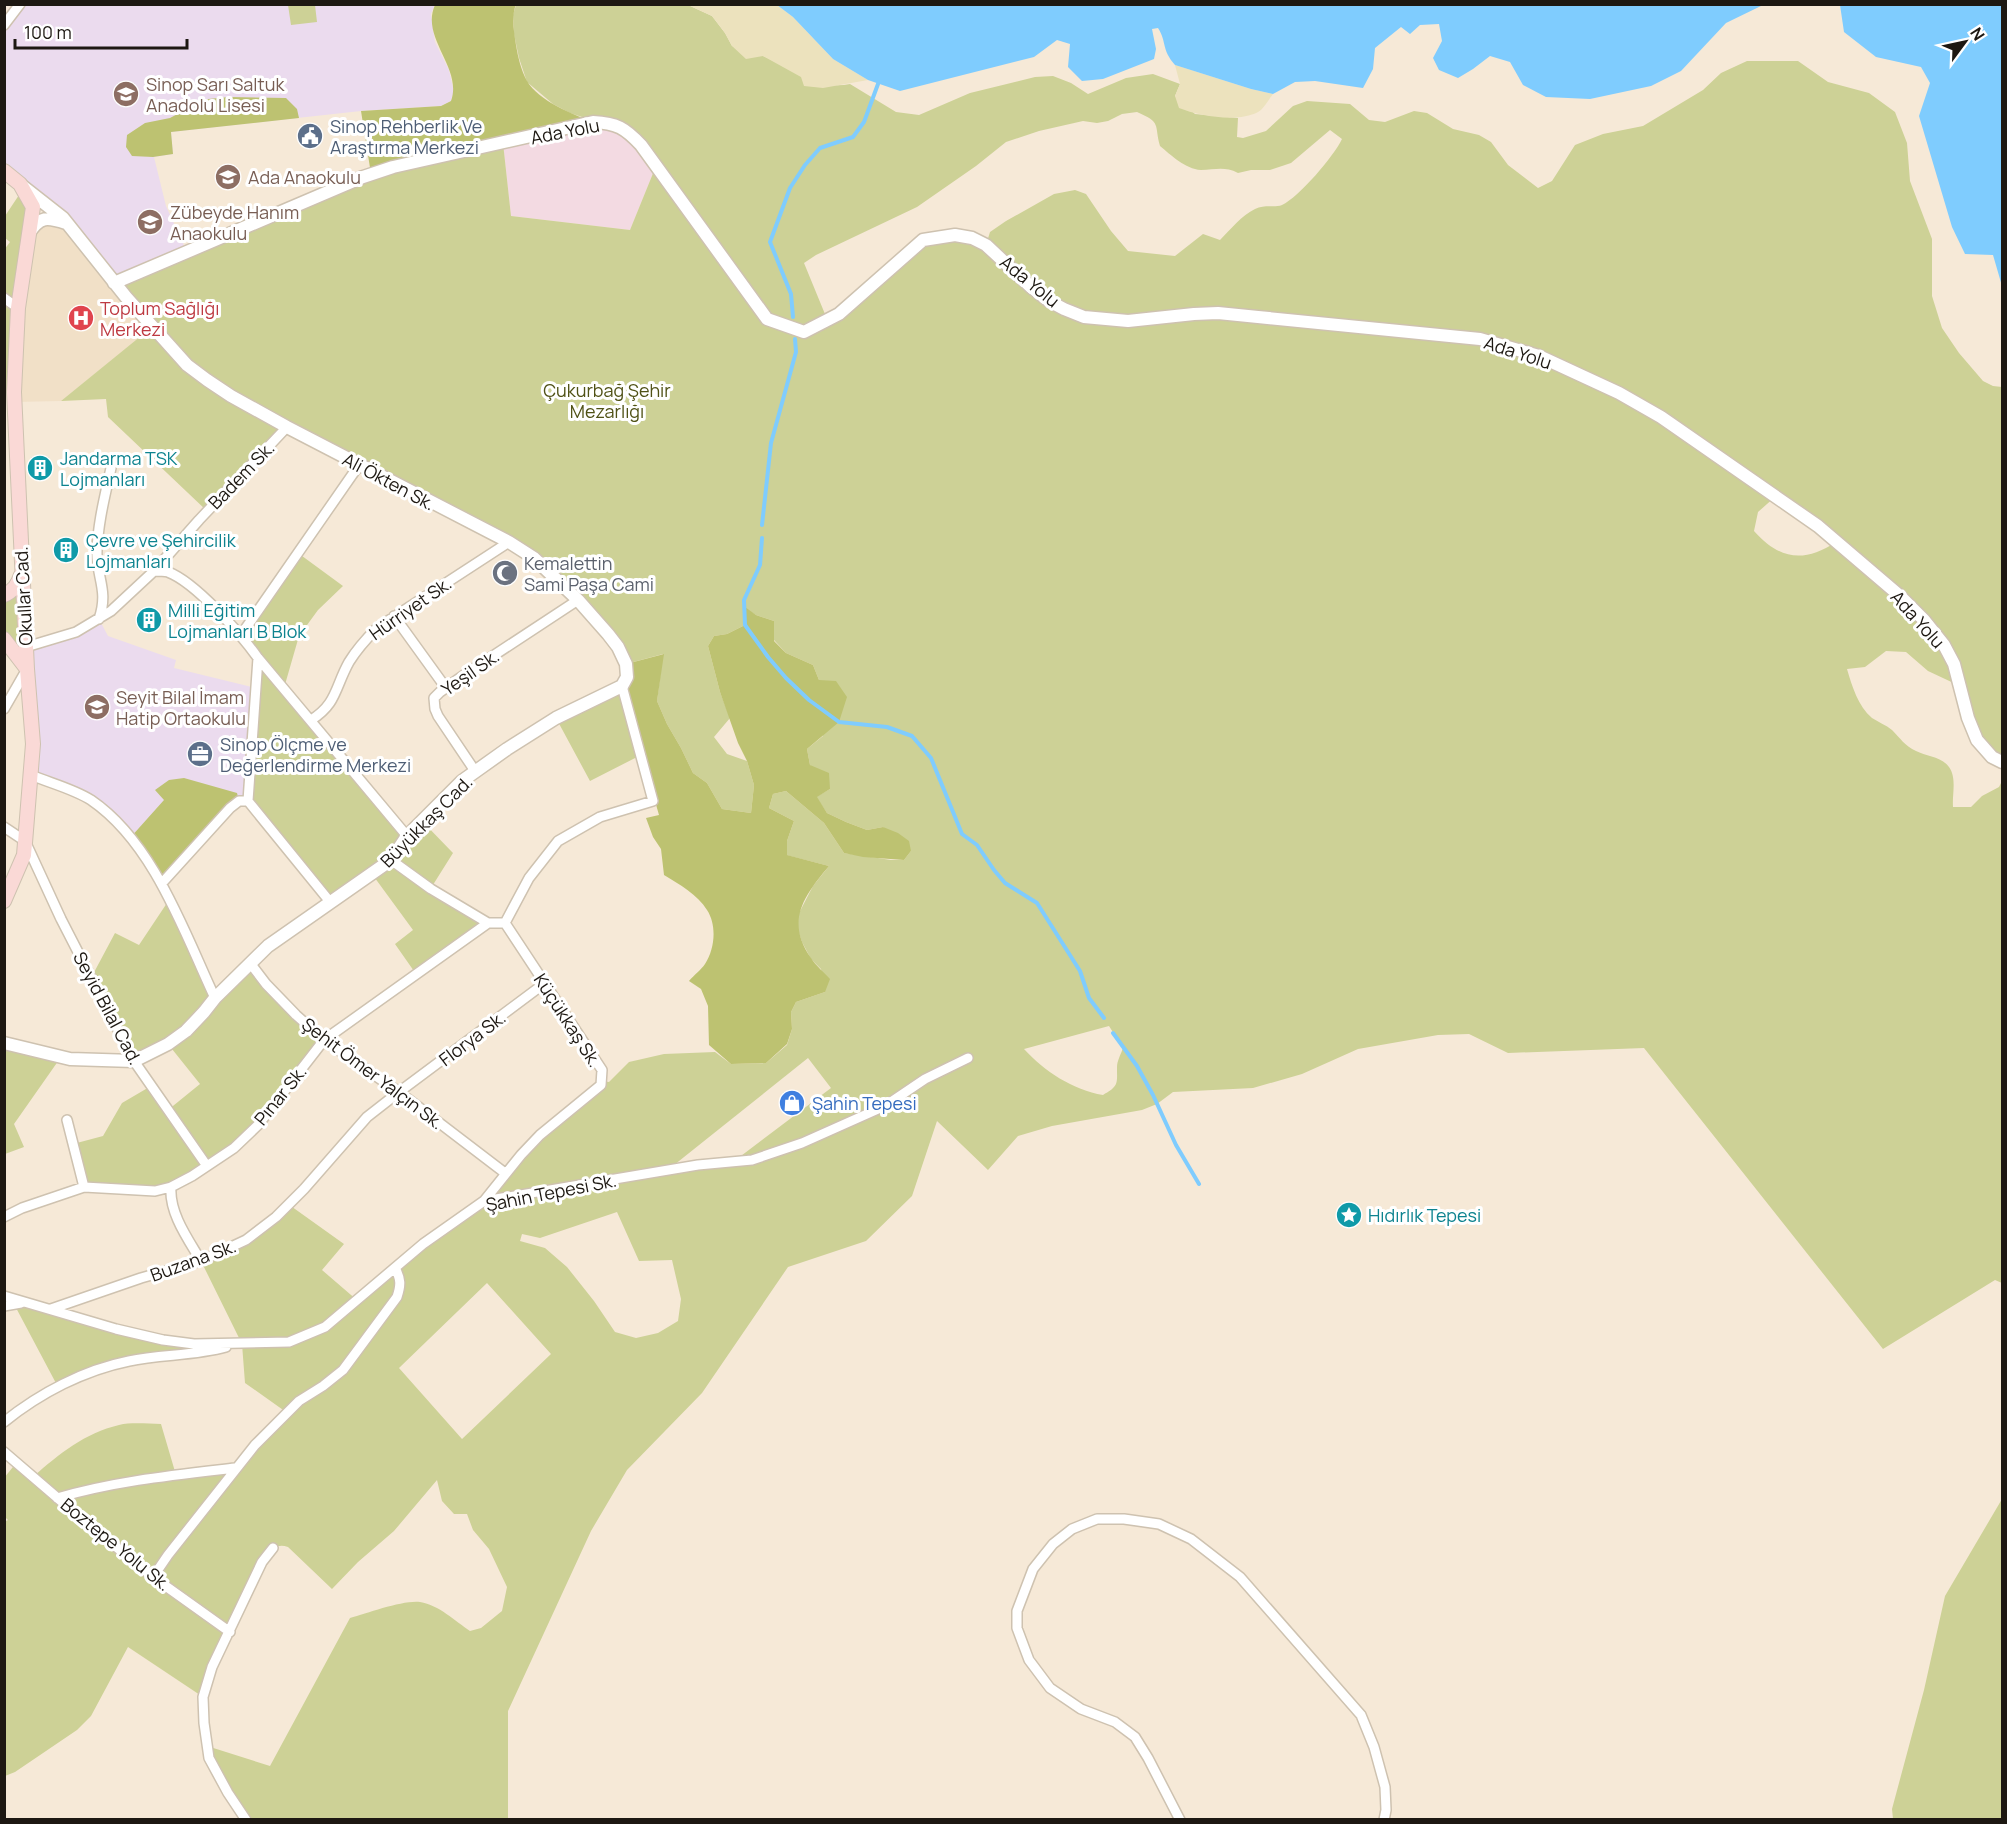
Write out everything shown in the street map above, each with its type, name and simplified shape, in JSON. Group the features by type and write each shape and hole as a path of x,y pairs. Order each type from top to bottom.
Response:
{"main road":[{"path":"4,171 20,184"},
{"name":"Okullar Cad.","path":"4,901 24,855 33,744 9,392 18,308 33,207 20,184"},
{"path":"4,595 17,585 22,571"},
{"path":"4,639 27,669"}],"street":[{"path":"4,25 20,4"},
{"name":"Ada Yolu","path":"114,283 363,177 393,167 593,122 618,125 630,133 766,319 804,332 839,314 923,240 955,235 972,238 986,245 1049,301 1084,316 1128,321 1218,313 1480,339 1539,356 1620,393 1661,417 1818,526 1900,596 1936,633 1954,664 1968,717 1977,740 1992,757 2002,762"},
{"name":"Ali Ökten Sk.","path":"20,184 66,223 114,283 187,365 231,396 287,428 534,558 578,600 618,647 626,664 627,677 622,686"},
{"path":"29,233 35,224 44,219 52,218 66,223"},
{"path":"4,298 18,308"},
{"name":"Badem Sk.","path":"26,647 76,632 99,619 154,572 199,520 287,428"},
{"path":"241,634 359,465"},
{"path":"99,619 104,604 97,554 101,512 111,468"},
{"name":"Hürriyet Sk.","path":"310,720 324,712 330,704 342,676 362,643 377,628 509,543"},
{"path":"154,572 166,571 187,582 241,634 258,658 407,836"},
{"name":"Yeşil Sk.","path":"476,771 435,709 434,698 446,687 578,600"},
{"path":"394,616 446,687"},
{"path":"258,658 248,801 331,903"},
{"path":"4,709 27,669"},
{"path":"391,860 431,889 488,923 505,923 529,878 558,841 600,817 653,801 622,686"},
{"name":"Büyükkaş Cad.","path":"134,1061 168,1044 186,1031 250,963 290,930 391,860 407,836 462,781 556,718 622,686"},
{"path":"31,775 88,798 109,813 130,838 162,883 215,998"},
{"path":"162,883 230,808 239,801 248,801"},
{"path":"4,827 25,841"},
{"name":"Seyid Bilal Cad.","path":"25,841 71,939 134,1061 207,1166"},
{"name":"Pınar Sk.","path":"4,1217 22,1208 84,1187 155,1191 171,1187 207,1166 234,1148 258,1125 324,1040 488,923"},
{"name":"Küçükkaş Sk.","path":"484,1201 540,1135 601,1085 603,1070 505,923"},
{"name":"Şehit Ömer Yalçın Sk.","path":"250,963 288,1007 324,1040 399,1092 506,1173"},
{"name":"Florya Sk.","path":"399,1092 545,983"},
{"path":"4,1043 70,1059 134,1061"},
{"name":"Şahin Tepesi Sk.","path":"51,1309 116,1329 164,1340 194,1344 288,1342 326,1327 423,1244 484,1201 698,1165 752,1160 802,1143 885,1106 925,1079 968,1058"},
{"name":"Buzana Sk.","path":"51,1309 141,1278 201,1261 246,1240 276,1217 304,1189 367,1117 399,1092"},
{"path":"67,1120 84,1187"},
{"path":"171,1187 170,1198 177,1217 201,1261"},
{"path":"153,1577 235,1468 278,1420 299,1401 343,1370 397,1297 401,1286 400,1277 395,1269"},
{"path":"4,1296 51,1309"},
{"path":"4,1306 26,1302"},
{"path":"4,1422 36,1399 90,1372 129,1361 210,1352 234,1344"},
{"name":"Boztepe Yolu Sk.","path":"4,1452 153,1577 230,1632"},
{"path":"57,1497 92,1488 235,1468"},
{"path":"1180,1820 1135,1737 1115,1722 1081,1708 1050,1688 1029,1660 1017,1628 1017,1611 1034,1569 1053,1544 1071,1529 1097,1519 1124,1519 1159,1524 1191,1539 1240,1577 1361,1715 1374,1747 1385,1787 1384,1820"},
{"path":"246,1820 209,1758 203,1697 212,1667 262,1562 273,1548"}],"shaded area":[{"path":"20,4 435,5 431,14 435,42 449,70 454,92 451,101 441,106 361,111 171,132 173,154 154,157 166,206 187,252 114,283 81,240 5,171 4,25"},
{"path":"593,122 618,125 656,166 630,230 511,216 503,143"},
{"name":"Toplum Sağlığı Merkezi","path":"66,223 153,327 61,401 14,402 35,224"},
{"path":"99,619 108,636 176,660 174,668 256,688 248,801 239,801 162,883 109,813 31,775 26,647"}],"green space":[{"path":"516,4 513,19 514,35 520,63 527,81 539,95 548,101 593,122 371,174 361,111 441,106 451,101 453,89 451,77 433,29 432,17 435,5"},
{"path":"288,5 315,5 317,22 291,25"},
{"name":"Çukurbağ Şehir Mezarlığı","path":"516,5 688,5 712,16 732,46 763,56 816,81 838,85 850,84 896,112 919,115 970,93 1035,77 1053,76 1071,83 1088,94 1126,78 1153,74 1180,84 1175,96 1195,114 1238,118 1237,137 1243,138 1266,131 1293,106 1307,101 1350,104 1369,120 1385,122 1414,111 1427,113 1453,129 1479,135 1491,142 1508,165 1538,188 1552,181 1575,145 1603,134 1643,126 1703,90 1721,73 1747,61 1798,61 1828,82 1869,93 1895,112 1907,143 1910,181 1932,239 1932,296 1942,328 1959,353 1983,381 2002,387 2002,762 1982,748 1960,686 1928,671 1906,652 1886,651 1865,667 1847,669 1859,702 1872,718 1892,730 1912,749 1938,759 1949,767 1954,781 1953,807 1971,807 1982,796 1999,787 2002,781 2002,1283 1995,1280 1883,1349 1644,1048 1508,1053 1469,1034 1438,1035 1358,1049 1302,1074 1253,1088 1173,1092 1157,1104 1142,1110 1052,1126 1018,1136 988,1170 937,1121 912,1196 866,1241 788,1267 702,1393 627,1470 591,1531 508,1711 508,1819 246,1819 207,1746 270,1766 350,1618 395,1605 420,1602 440,1610 470,1631 481,1628 502,1611 507,1587 489,1549 473,1530 467,1514 454,1514 442,1501 437,1480 394,1531 358,1562 332,1589 288,1547 279,1546 270,1551 203,1697 128,1647 91,1716 77,1730 15,1772 5,1776 4,1522 8,1520 5,1517 4,1478 17,1462 34,1476 63,1452 84,1439 119,1425 129,1424 161,1424 176,1475 235,1468 286,1412 245,1383 242,1344 201,1261 223,1252 288,1204 344,1244 322,1270 358,1301 484,1201 505,1173 602,1081 609,1082 629,1062 664,1054 715,1052 731,1064 766,1063 787,1045 792,1029 791,1012 796,1002 825,992 821,969 811,959 797,927 798,915 813,886 829,866 786,855 787,841 794,821 769,808 773,794 786,791 824,823 844,853 904,860 911,851 883,827 867,830 827,813 816,797 830,789 810,765 807,749 823,736 819,680 813,665 786,653 774,640 774,621 745,609 745,625 727,634 714,636 708,646 720,692 730,718 714,737 727,754 747,761 754,785 751,813 722,809 707,783 693,773 657,701 663,654 626,664 618,647 534,558 287,428 207,511 108,417 106,399 61,401 152,327 114,283 363,177 503,143 511,216 630,230 656,166 630,133 570,113 553,104 527,82 519,58 513,15","holes":["1137,112 1150,119 1156,125 1160,146 1184,164 1201,170 1224,169 1238,173 1270,170 1291,163 1330,130 1342,139 1315,175 1289,201 1279,206 1255,209 1236,223 1220,240 1203,234 1175,256 1128,251 1111,231 1086,194 1075,190 1054,194 1006,221 990,232 986,245 955,235 923,240 827,319 804,263 816,255 917,207 1006,142 1039,131 1083,121 1097,123 1108,121 1122,114","1776,496 1836,542 1813,553 1793,555 1773,548 1754,531 1758,512","1109,1026 1123,1048 1117,1065 1116,1084 1103,1095 1070,1084 1050,1072 1024,1049","808,1058 831,1088 733,1162 669,1169","617,1212 639,1261 672,1260 681,1299 678,1321 658,1333 636,1338 615,1332 567,1267 545,1248 520,1241 522,1234 540,1238","487,1283 551,1354 462,1439 399,1368"]},
{"path":"229,97 286,98 297,109 299,118 171,132 173,154 153,157 132,156 126,147 127,135 145,123 170,118 198,100"},
{"path":"23,189 30,199 14,392 5,392 4,250 10,242 5,238 5,216"},
{"path":"298,553 343,586 318,610 299,636 284,688 407,836 422,821 453,853 431,888 488,923 416,974 395,944 413,930 372,874 331,903 248,801 258,658 241,635"},
{"path":"17,585 27,669 5,639 5,595"},
{"path":"745,607 756,615 774,621 774,641 786,653 813,665 819,680 836,681 847,697 839,722 807,749 810,765 829,773 830,789 817,797 827,813 867,830 883,827 898,833 909,841 911,851 904,860 844,853 824,823 786,791 773,794 769,808 794,821 787,841 787,855 829,866 805,899 801,909 799,932 803,945 813,961 830,979 825,992 796,1002 791,1012 792,1029 787,1044 766,1063 731,1064 709,1045 708,1006 701,989 689,981 703,966 711,951 714,937 710,916 699,899 664,875 661,849 653,837 646,818 659,815 622,686 626,664 664,654 657,701 693,773 707,783 722,809 751,813 754,785 720,692 708,646 714,636 727,634 745,625"},
{"path":"622,686 641,755 590,781 556,718"},
{"path":"184,778 237,793 239,801 162,883 130,838 164,800 155,790 169,780"},
{"path":"169,900 214,998 250,963 324,1040 234,1148 171,1187 84,1187 73,1144 103,1136 122,1103 151,1086 168,1110 200,1084 168,1044 134,1061 91,978 115,933 139,945"},
{"path":"5,1043 61,1057 14,1124 24,1147 5,1154"},
{"path":"26,1302 163,1340 234,1344 129,1361 58,1387 14,1304"},
{"path":"2002,1499 2002,1819 1893,1819 1892,1809 1924,1690 1945,1596"}],"sand":[{"path":"688,5 777,5 793,17 833,59 868,80 823,88 804,86 801,77 763,56 746,59 732,46 712,16"},
{"path":"1175,65 1273,94 1260,111 1240,117 1208,116 1187,111 1179,108 1175,96 1180,84"}],"water":[{"path":"777,5 1763,5 1726,23 1681,71 1651,86 1590,99 1546,97 1523,85 1510,62 1490,56 1458,78 1439,70 1433,58 1442,41 1439,24 1420,25 1410,34 1401,27 1375,48 1373,69 1363,88 1315,81 1295,82 1273,94 1251,89 1175,65 1166,50 1158,28 1152,29 1156,49 1154,59 1103,79 1082,81 1068,67 1070,44 1057,40 1034,57 900,91 868,80 833,59 793,17"},
{"path":"1840,5 2002,5 2002,286 1993,255 1965,254 1952,227 1919,116 1930,83 1921,67 1876,57 1844,32"}],"waterway":[{"path":"793,317 791,294 770,242 790,188 805,165 820,148 853,137 864,122 878,84"},
{"path":"762,525 771,443 796,352 795,339"},
{"path":"762,538 760,565 744,600 745,625 786,678 809,700 839,722 887,727 912,736 931,758 962,834 977,845 1005,883 1037,903 1080,971 1089,998 1104,1018"},
{"path":"1113,1033 1137,1066 1176,1145 1199,1184"}],"place":[{"name":"Sinop Sarı Saltuk Anadolu Lisesi","path":"126,94"},
{"name":"Sinop Rehberlik Ve Araştırma Merkezi","path":"310,136"},
{"name":"Ada Anaokulu","path":"228,177"},
{"name":"Zübeyde Hanım Anaokulu","path":"150,222"},
{"name":"Toplum Sağlığı Merkezi","path":"81,318"},
{"name":"Jandarma TSK Lojmanları","path":"40,468"},
{"name":"Çevre ve Şehircilik Lojmanları","path":"66,550"},
{"name":"Kemalettin Sami Paşa Cami","path":"505,573"},
{"name":"Milli Eğitim Lojmanları B Blok","path":"149,620"},
{"name":"Seyit Bilal İmam Hatip Ortaokulu","path":"97,707"},
{"name":"Sinop Ölçme ve Değerlendirme Merkezi","path":"200,754"},
{"name":"Şahin Tepesi","path":"792,1103"},
{"name":"Hıdırlık Tepesi","path":"1349,1215"}]}
